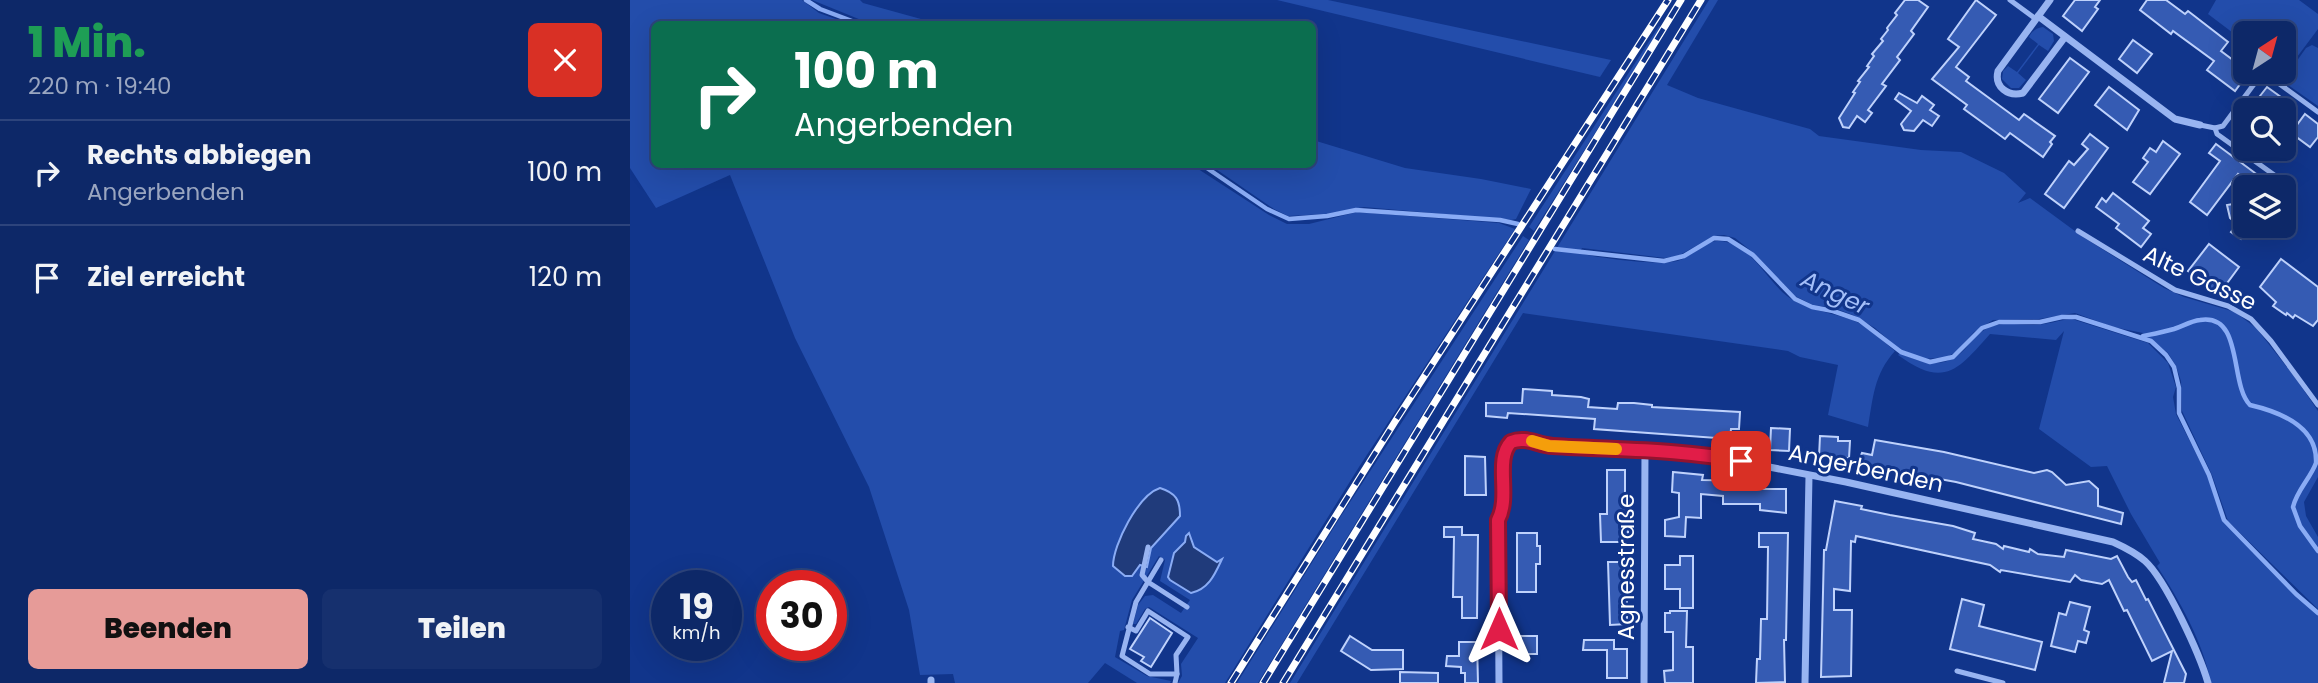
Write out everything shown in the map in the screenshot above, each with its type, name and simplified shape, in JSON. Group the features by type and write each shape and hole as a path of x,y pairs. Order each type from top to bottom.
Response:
{"street":[{"path":"2050,0 1998,71 1997,82 2007,92 2017,94 2027,90 2065,37"},
{"path":"2037,18 2175,119 2200,125"},
{"name":"Angerbenden","path":"1499,683 1498,520 1504,508 1503,457 1508,445 1522,439 1549,446 1645,450 1718,457 2098,537 2127,548 2145,561 2163,585 2197,653 2208,683"},
{"name":"Agnesstraße","path":"1644,683 1645,450"},
{"path":"1805,683 1809,476"}],"lane":[{"path":"2010,0 2037,18"},
{"path":"2200,125 2215,128 2224,126 2263,72 2318,112"},
{"path":"2215,128 2217,134 2274,175"},
{"name":"Alte Gasse","path":"2078,231 2175,290 2228,306 2251,319 2271,341 2318,405"},
{"path":"1148,547 1142,575 1148,582 1187,607"},
{"path":"1161,560 1136,602 1122,656 1150,674 1177,674"},
{"path":"1128,626 1136,631 1148,611 1188,637 1176,655 1175,683"},
{"path":"1957,671 2003,683"}],"shaded area":[{"path":"630,0 802,0 819,13 842,21 651,21 651,168 1197,168 1287,224 1309,224 1357,212 1499,223 1515,229 1359,467 1225,683 1178,683 1182,676 1181,664 1198,638 1149,607 1136,624 1133,624 1138,605 1145,596 1153,595 1181,613 1190,600 1160,581 1165,560 1159,556 1132,600 1124,630 1120,631 1115,657 1147,676 1171,681 1170,683 1137,683 1105,663 1088,683 955,683 953,674 920,675 909,610 869,487 795,338 730,175 656,208 630,168"},
{"path":"812,0 860,0 928,21 864,21"},
{"path":"1277,0 1328,0 1611,60 1600,77"},
{"path":"1709,0 1718,0 1667,85 1698,98 1810,129 1819,136 1921,150 1961,152 2004,173 2026,193 2018,203 2030,198 2083,237 2164,288 2184,297 2235,312 2256,328 2318,411 2318,477 2304,502 2306,516 2318,537 2318,609 2228,521 2212,475 2182,411 2181,381 2176,366 2168,353 2143,333 2113,327 2075,313 2039,319 1993,320 1974,332 1956,352 1947,357 1925,359 1899,349 1875,328 1853,315 1834,308 1813,305 1795,296 1755,254 1735,238 1724,235 1714,236 1678,256 1665,258 1582,248 1579,253 1660,263 1680,260 1712,242 1728,242 1738,247 1794,301 1858,323 1895,351 1879,378 1868,427 1828,415 1838,365 1800,357 1788,351 1523,313 1297,683 1290,683"},
{"path":"2216,0 2299,0 2318,14 2318,29 2296,58 2296,21 2233,21 2233,33 2208,14"},
{"path":"1659,26 1661,27 1534,231 1529,227"},
{"path":"2043,27 2053,34 2054,41 2048,51 2039,45 2018,73 2026,80 2019,88 2011,88 2002,79 2003,71 2008,66 2017,72 2038,44 2030,35"},
{"path":"2312,45 2318,48 2318,106 2287,84 2296,84 2296,62 2306,48"},
{"path":"1316,141 1405,168 1531,189 1516,219 1511,220 1364,207 1326,214 1288,216 1214,168 1316,168"},
{"path":"1523,236 1529,240 1258,683 1237,683 1341,516"},
{"path":"2072,319 2148,343 2168,363 2176,387 2173,397 2176,414 2207,475 2223,521 2318,615 2318,683 2211,683 2190,622 2157,566 2160,563 2107,466 2091,467 2039,429 2064,331 2056,340 1990,334 1959,365 1939,373 1927,371 1898,355 1900,353 1926,362 1942,362 1957,356 1979,334 1995,325 2038,325"},
{"path":"1160,488 1176,498 1180,516 1151,548 1147,567 1140,565 1132,576 1125,576 1113,566 1117,546 1135,510 1152,492"},
{"path":"1189,533 1194,547 1217,562 1222,559 1207,584 1191,593 1168,577 1174,553 1185,542"}],"building":[{"path":"1905,0 1918,0 1928,7 1911,31 1914,34 1897,57 1900,60 1882,84 1886,86 1868,110 1872,113 1865,122 1857,116 1849,128 1843,127 1839,118 1855,93 1853,92 1860,82 1858,81 1869,67 1867,66 1874,56 1872,54 1883,41 1881,39"},
{"path":"1976,0 1996,15 1956,67 1969,77 1966,81 2019,120 2024,114 2055,136 2043,157 2010,133 2005,139 1964,109 1967,105 1932,79 1959,47 1948,39"},
{"path":"2075,0 2100,0 2095,7 2098,9 2082,31 2063,16"},
{"path":"2147,0 2166,0 2185,14 2188,11 2228,42 2221,51 2233,60 2233,84 2240,84 2235,91 2207,70 2214,61 2173,31 2171,34 2140,10"},
{"path":"2133,40 2152,54 2137,73 2119,59"},
{"path":"2070,58 2089,72 2058,113 2039,99"},
{"path":"2109,87 2139,110 2127,130 2095,105"},
{"path":"2267,87 2282,98 2258,98"},
{"path":"1899,93 1917,103 1922,96 1934,105 1930,110 1939,116 1932,126 1923,120 1914,131 1904,130 1901,124 1911,111 1895,99"},
{"path":"2305,114 2318,124 2318,137 2310,147 2296,137 2296,126"},
{"path":"2090,134 2108,148 2064,208 2045,194 2069,161 2074,165 2088,149 2082,144"},
{"path":"2163,141 2180,154 2150,194 2133,182 2148,162 2143,158 2150,148 2156,152"},
{"path":"2216,144 2233,156 2233,161 2239,161 2259,175 2233,175 2233,181 2207,215 2190,202 2220,161 2209,153"},
{"path":"2113,193 2149,221 2143,228 2151,234 2141,247 2116,228 2119,224 2096,207 2102,198 2106,202"},
{"path":"2233,204 2233,221 2230,218 2227,205"},
{"path":"2209,244 2239,267 2219,294 2188,271"},
{"path":"2281,259 2318,287 2318,320 2313,326 2295,315 2293,318 2287,313 2286,315 2273,306 2276,302 2260,287"},
{"path":"1523,389 1552,391 1552,395 1589,399 1588,407 1617,409 1618,403 1634,403 1652,407 1740,412 1739,429 1731,429 1730,439 1594,429 1595,419 1508,413 1507,418 1486,416 1486,403 1522,403"},
{"path":"1771,428 1790,429 1789,451 1770,450"},
{"path":"1820,436 1850,441 1849,458 1819,457"},
{"path":"1875,440 1944,452 2034,473 2047,470 2066,485 2089,481 2098,489 2098,506 2123,513 2121,524 1956,482 1857,464 1862,453 1872,455"},
{"path":"1465,456 1485,457 1486,495 1465,495"},
{"path":"1607,470 1625,470 1628,542 1601,542 1600,514 1607,514"},
{"path":"1673,472 1703,475 1702,480 1762,481 1762,489 1786,489 1786,513 1760,510 1760,504 1723,504 1723,496 1701,494 1701,518 1686,517 1685,537 1665,536 1665,520 1679,517 1679,493 1672,492"},
{"path":"1835,501 1862,506 1861,509 1953,526 1975,533 1973,539 1996,544 2003,549 2004,546 2029,552 2030,549 2038,554 2064,557 2066,550 2111,559 2117,556 2128,577 2132,582 2136,580 2146,600 2148,599 2186,674 2184,683 2164,683 2172,651 2152,661 2109,580 2102,584 2081,580 2075,575 2070,582 2001,570 2000,572 1990,565 1856,536 1855,542 1851,541 1850,591 1834,589 1834,610 1852,610 1851,676 1821,677 1824,550"},
{"path":"1444,527 1462,527 1462,535 1478,535 1477,618 1462,618 1462,597 1453,597 1454,537 1444,537"},
{"path":"1517,533 1537,533 1540,564 1536,564 1536,592 1517,592"},
{"path":"1759,533 1788,533 1785,682 1756,683 1757,659 1760,659 1761,619 1767,619 1768,547 1759,547"},
{"path":"1680,556 1693,556 1693,608 1680,608 1680,589 1665,589 1665,565 1680,565"},
{"path":"1608,562 1627,562 1627,624 1610,625"},
{"path":"1962,599 1984,605 1979,626 2042,642 2035,670 1950,649"},
{"path":"2070,602 2090,607 2084,630 2089,632 2086,643 2078,641 2075,652 2051,646 2059,613 2066,615"},
{"path":"1687,611 1686,647 1693,647 1693,683 1665,683 1664,671 1673,670 1673,632 1665,632 1665,613"},
{"path":"1150,618 1172,633 1151,667 1141,661 1144,657 1130,649"},
{"path":"1350,636 1372,650 1403,650 1403,669 1371,670 1341,651"},
{"path":"1521,636 1537,636 1537,654 1521,654"},
{"path":"1584,640 1614,640 1614,649 1627,649 1627,678 1607,678 1607,650 1583,650"},
{"path":"1459,642 1477,642 1478,683 1465,683 1465,673 1461,673 1461,667 1446,666 1447,656 1459,656"},
{"path":"1400,672 1438,673 1438,683 1400,683"}],"waterway":[{"name":"Anger","path":"806,0 820,9 852,21"},
{"name":"Anger","path":"1207,168 1267,209 1289,219 1356,210 1500,220 1518,224"},
{"name":"Anger","path":"1555,249 1664,261 1684,256 1714,238 1728,239 1753,255 1795,299 1812,307 1859,320 1901,352 1930,362 1953,357 1982,328 1999,322 2040,322 2076,317 2151,341 2174,367 2179,388 2179,413 2209,475 2224,520 2318,613"},
{"name":"Anger","path":"2143,336 2200,320 2214,321 2223,327 2230,338 2240,382 2250,405 2272,411 2294,422 2310,439 2315,450 2316,463 2293,507 2300,526 2318,551"}],"railway":[{"path":"1231,683 1396,420 1668,0"},
{"path":"1263,683 1681,0"},
{"path":"1283,683 1701,0"}],"slow traffic":[{"path":"1532,441 1549,446 1616,449"}],"route":[{"path":"1499,629 1498,520 1504,508 1503,457 1511,442 1522,439 1549,446 1645,450 1741,461"}]}
